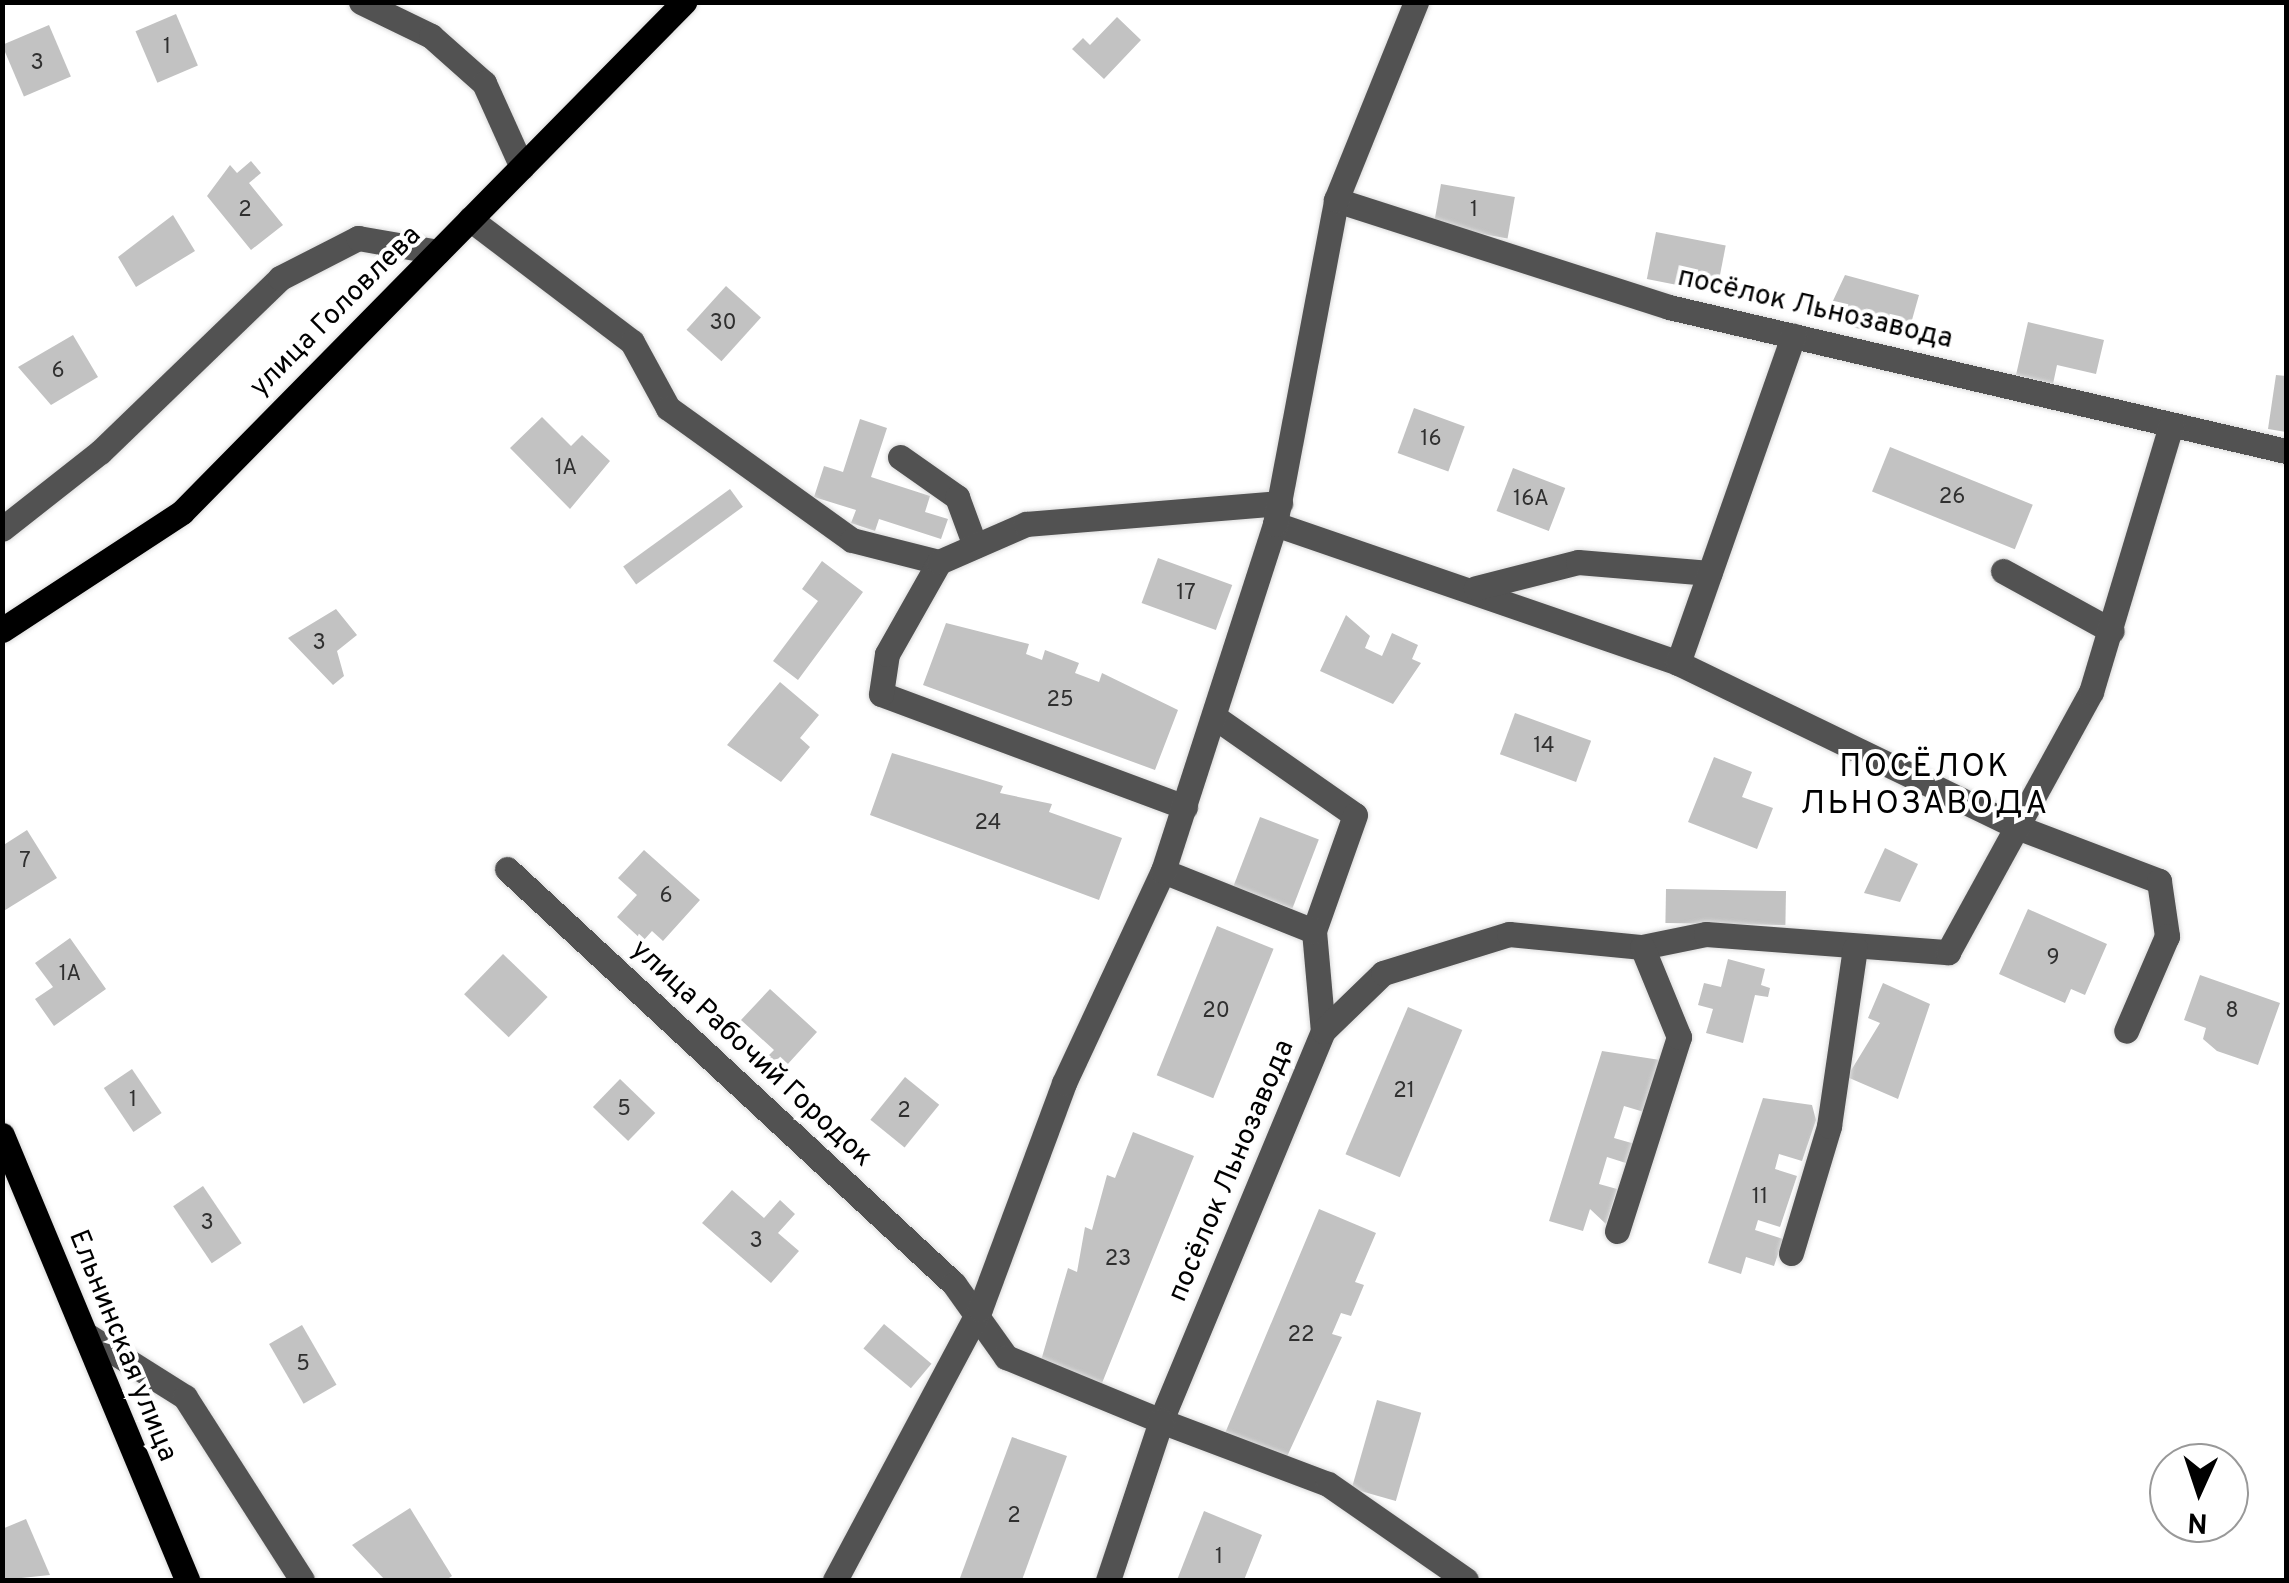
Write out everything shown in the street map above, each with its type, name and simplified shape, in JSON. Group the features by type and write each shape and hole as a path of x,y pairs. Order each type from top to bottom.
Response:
{"main road":[{"name":"улица Головлева","path":"2,630 182,512 684,2"},
{"name":"Ельнинская улица","path":"2,1135 187,1580"}],"street":[{"path":"361,2 431,36 484,82 522,167"},
{"path":"836,1580 980,1309 1064,1083 1163,871 1216,718 1277,513 1336,200 1416,2"},
{"name":"посёлок Льнозавода","path":"1336,200 1669,307 2286,451"},
{"path":"470,219 632,342 668,408 852,540 938,562"},
{"path":"2,529 100,452 280,278 358,238 438,252"},
{"path":"1678,663 1793,336"},
{"path":"1324,1031 1383,974 1509,934 1642,948 1706,934 1948,952 2091,692 2171,425"},
{"path":"900,457 956,496 975,546"},
{"path":"1185,807 882,694 886,654 938,562 1026,524 1277,513 1678,663 2017,826 2159,881 2166,936 2126,1031"},
{"path":"1476,588 1578,562 1710,573"},
{"path":"2002,570 2112,631"},
{"name":"посёлок Льнозавода","path":"1108,1580 1147,1452 1324,1031 1314,931 1355,815 1216,718"},
{"name":"улица Рабочий Городок","path":"507,869 980,1309 1006,1356 1160,1421 1328,1484 1466,1580"},
{"path":"1163,871 1314,931"},
{"path":"1617,1230 1679,1037 1642,948"},
{"path":"1791,1253 1830,1126 1855,948"},
{"path":"85,1334 185,1397 302,1580"}],"building":[{"path":"176,14 198,66 157,83 135,31"},
{"path":"1117,17 1141,40 1104,79 1072,49 1083,38 1090,45"},
{"path":"49,25 71,77 24,96 2,45"},
{"path":"251,161 261,173 249,183 283,225 251,250 207,196 230,165 237,173"},
{"path":"1441,184 1515,197 1508,238 1434,225"},
{"path":"173,215 195,251 136,287 118,257"},
{"path":"1656,232 1726,246 1717,293 1647,279"},
{"path":"1845,275 1919,295 1910,327 1864,315 1860,329 1824,320"},
{"path":"726,286 761,317 721,361 687,330"},
{"path":"2028,322 2104,340 2096,374 2057,365 2053,384 2016,375"},
{"path":"73,335 98,377 51,405 18,367"},
{"path":"2276,375 2286,376 2286,432 2268,429"},
{"path":"1414,408 1465,426 1448,472 1398,453"},
{"path":"542,417 571,446 582,435 610,461 570,509 510,448"},
{"path":"860,419 887,428 871,477 930,496 925,512 948,519 941,539 879,519 875,531 851,523 856,510 814,497 824,466 843,472"},
{"path":"1890,447 2033,505 2015,549 1872,492"},
{"path":"1513,468 1565,488 1549,531 1497,511"},
{"path":"730,489 743,507 636,584 623,567"},
{"path":"1158,558 1232,585 1216,630 1142,603"},
{"path":"822,561 863,592 798,680 773,661 818,601 802,589"},
{"path":"336,609 357,635 337,651 344,676 333,685 288,638"},
{"path":"1346,615 1370,636 1365,648 1382,656 1392,633 1418,645 1412,659 1421,663 1393,704 1320,671"},
{"path":"946,623 1029,644 1026,654 1042,660 1045,650 1079,663 1075,673 1099,682 1102,673 1178,710 1155,770 923,685"},
{"path":"780,682 819,715 800,738 810,747 781,782 727,745"},
{"path":"1515,713 1591,741 1576,782 1500,754"},
{"path":"892,753 1003,786 1000,793 1052,804 1049,812 1122,838 1099,900 870,815"},
{"path":"1714,757 1752,772 1742,797 1773,808 1757,849 1688,822"},
{"path":"1260,817 1319,840 1292,909 1233,886"},
{"path":"27,830 57,878 2,912 2,846"},
{"path":"1885,848 1918,864 1900,902 1864,893"},
{"path":"644,850 700,900 663,941 652,931 643,941 617,917 637,895 618,878"},
{"path":"1666,889 1786,891 1785,925 1665,923"},
{"path":"2028,909 2107,944 2085,995 2071,989 2065,1003 1999,974"},
{"path":"1217,926 1274,949 1213,1098 1157,1075"},
{"path":"70,938 106,989 54,1026 35,999 53,987 35,963"},
{"path":"503,954 548,997 509,1037 464,994"},
{"path":"1728,959 1765,969 1761,985 1770,988 1768,997 1755,995 1743,1043 1706,1033 1713,1009 1698,1005 1704,983 1721,987"},
{"path":"2200,975 2280,1003 2258,1065 2217,1051 2203,1039 2206,1028 2184,1020"},
{"path":"1883,983 1930,1004 1898,1099 1847,1077 1880,1023 1868,1018"},
{"path":"770,989 817,1032 776,1077 761,1063 774,1050 741,1020"},
{"path":"1408,1007 1462,1030 1400,1177 1345,1154"},
{"path":"1602,1051 1660,1060 1644,1112 1624,1106 1614,1138 1635,1144 1629,1164 1607,1157 1599,1184 1617,1189 1606,1224 1590,1209 1583,1231 1549,1221"},
{"path":"132,1069 162,1113 133,1132 104,1088"},
{"path":"905,1077 939,1105 905,1147 870,1120"},
{"path":"620,1079 655,1113 628,1141 593,1107"},
{"path":"1763,1098 1812,1105 1816,1120 1802,1161 1779,1154 1775,1169 1797,1176 1780,1227 1758,1220 1755,1230 1783,1239 1774,1266 1746,1257 1741,1274 1708,1263"},
{"path":"1133,1132 1194,1156 1100,1388 1040,1364 1068,1268 1077,1272 1085,1227 1092,1230 1107,1175 1115,1178"},
{"path":"203,1186 242,1243 212,1263 173,1206"},
{"path":"732,1190 764,1218 780,1200 795,1214 778,1233 799,1251 771,1283 702,1223"},
{"path":"1319,1209 1376,1233 1355,1282 1364,1285 1351,1316 1341,1313 1332,1334 1342,1337 1284,1463 1223,1438"},
{"path":"884,1324 931,1364 911,1388 863,1349"},
{"path":"302,1325 336,1385 304,1404 269,1344"},
{"path":"1377,1400 1421,1413 1396,1501 1352,1488"},
{"path":"1012,1437 1067,1456 1022,1580 960,1578"},
{"path":"410,1508 452,1576 446,1580 385,1580 352,1545"},
{"path":"1204,1511 1262,1535 1244,1580 1177,1580"},
{"path":"26,1519 50,1575 2,1580 2,1529"}],"district":[{"name":"ПОСЁЛОК ЛЬНОЗАВОДА","path":"1925,788"}]}
